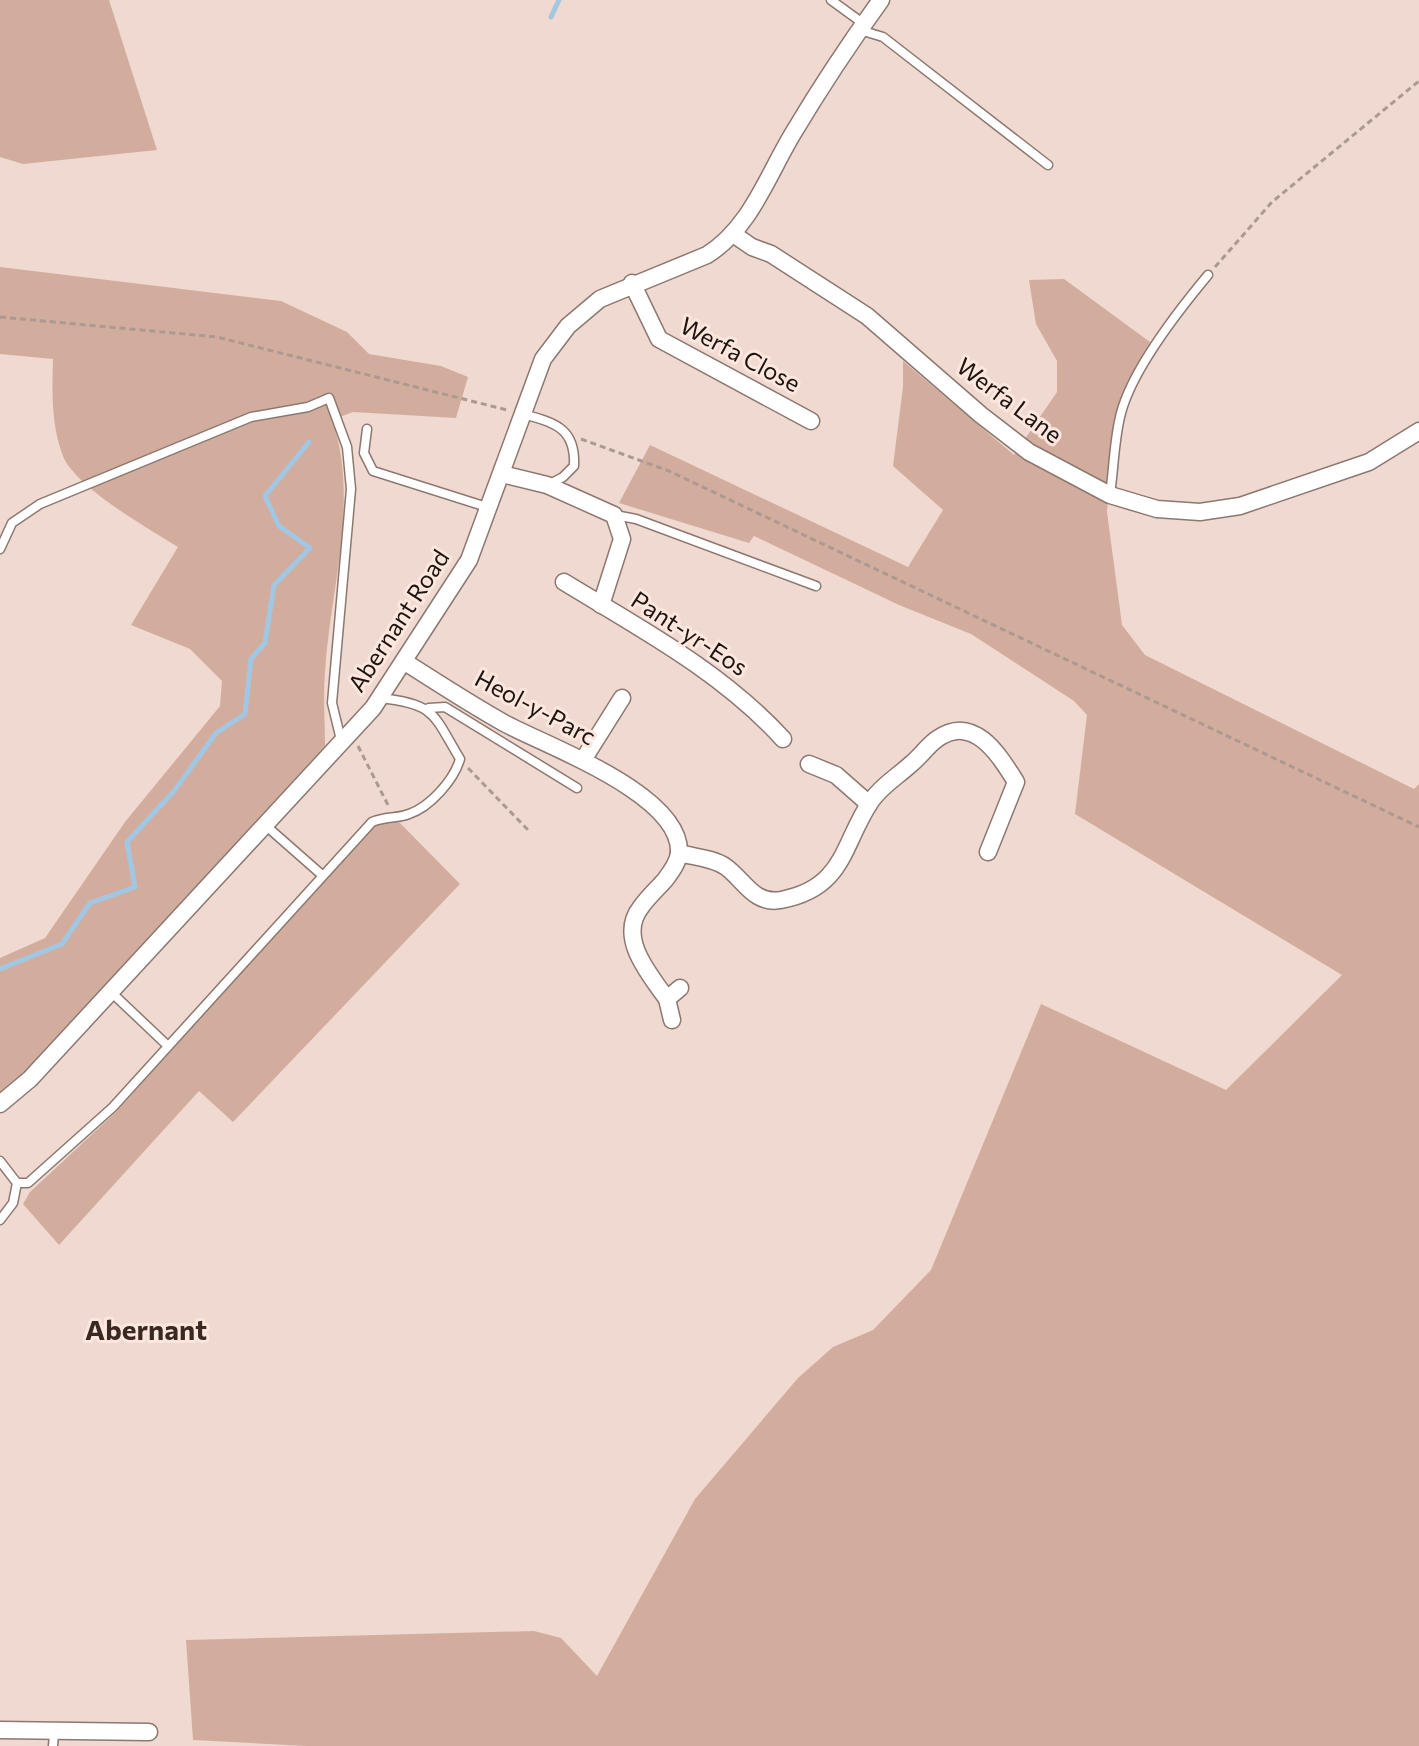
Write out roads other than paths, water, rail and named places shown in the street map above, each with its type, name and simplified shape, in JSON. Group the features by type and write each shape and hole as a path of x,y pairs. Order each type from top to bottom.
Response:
{"street":[{"name":"Abernant Road","path":"0,1104 30,1079 379,698 469,560 491,508 543,359 568,326 600,299 632,283 707,255 733,234 755,204 790,138 881,0"},
{"name":"Werfa Lane","path":"733,234 752,247 771,254 867,316 981,415 1029,452 1110,495 1157,509 1200,512 1240,506 1369,462 1419,431"},
{"name":"Werfa Close","path":"632,283 659,339 811,421"},
{"path":"502,474 547,485 614,515"},
{"name":"Pant-yr-Eos","path":"601,605 622,539 614,515"},
{"name":"Pant-yr-Eos","path":"564,582 710,672 753,707 783,739"},
{"name":"Heol-y-Parc","path":"405,662 502,722 583,760 641,796 663,816 675,836 679,853"},
{"path":"583,760 622,698"},
{"path":"672,1020 667,999 634,945 632,923 639,909 673,870 679,853 726,867 752,894 776,901 797,896 824,881 844,859 869,804 883,786 941,736 962,730 982,737 1016,782 988,852"},
{"path":"809,764 836,775 869,804"},
{"path":"667,999 680,988"},
{"path":"0,1730 53,1740 149,1732"}],"lane":[{"path":"831,0 862,27 883,37 1048,165"},
{"path":"1110,495 1121,414 1128,396 1173,316 1208,275"},
{"path":"0,549 12,523 40,504 251,417 308,407 329,398 347,447 351,489 332,703 341,740"},
{"path":"522,414 549,421 567,434 575,447 574,466 563,477 547,485"},
{"path":"367,429 364,453 373,471 491,508"},
{"path":"614,515 636,519 816,586"},
{"path":"379,698 411,701 429,708 445,707 577,788"},
{"path":"17,1183 28,1183 113,1107 372,822 389,815 404,816 420,809 456,773 460,759 429,708"},
{"path":"264,824 322,875"},
{"path":"111,992 168,1046"},
{"path":"0,1161 17,1183 13,1203 0,1220"}],"waterway":[{"path":"551,17 559,0"},
{"path":"0,969 62,944 90,903 135,887 127,842 174,791 216,733 245,714 251,659 265,643 274,585 310,548 279,526 265,496 309,442"}],"district":[{"name":"Abernant","path":"146,1330"}]}
